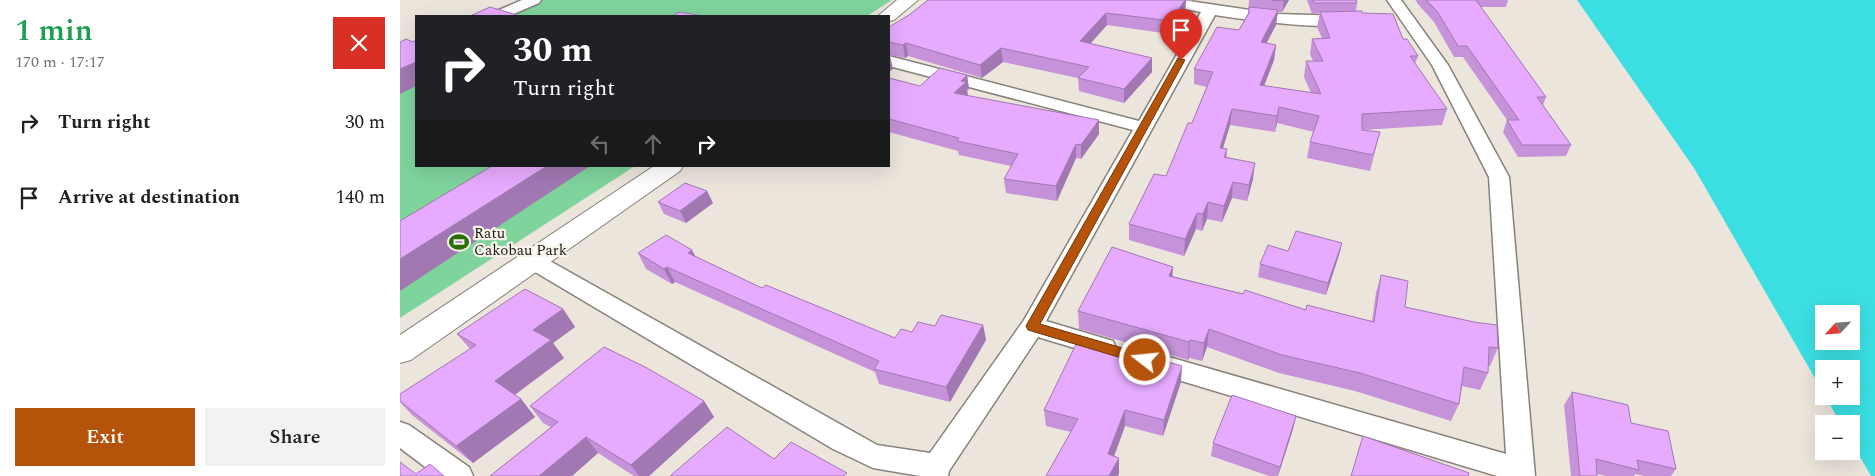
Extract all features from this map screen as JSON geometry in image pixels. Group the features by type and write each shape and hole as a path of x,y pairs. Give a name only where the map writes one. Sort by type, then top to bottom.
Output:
{"main road":[{"path":"887,15 909,0"},
{"path":"400,351 669,167"}],"street":[{"path":"499,15 534,0"},
{"path":"1160,0 1210,10 1296,21 1361,20"},
{"path":"533,261 873,456 935,471 1032,326 1142,127 1210,10"},
{"path":"1032,326 1521,473 1499,177 1440,65 1394,11"},
{"path":"890,60 1142,127"},
{"path":"400,433 460,476"}],"green space":[{"path":"538,0 892,0 869,15 503,15"},
{"name":"Ratu Cakobau Park","path":"415,54 415,167 633,167 400,318 400,61"}],"water":[{"path":"1577,0 1875,0 1875,476 1871,476 1860,457 1860,415 1836,415 1830,405 1860,405 1860,360 1815,360 1815,378 1694,168"}],"building":[{"path":"928,0 1185,0 1171,21 1106,13 1080,41 1152,58 1124,89 1078,78 1089,67 1001,48 980,65 906,43 903,45 890,42 890,26"},
{"path":"1313,0 1356,0 1357,3 1314,3"},
{"path":"1426,0 1476,0 1546,97 1537,97 1571,145 1522,145 1507,120 1519,120 1467,46 1458,46 1437,11"},
{"path":"490,7 517,15 472,15"},
{"path":"1249,7 1278,10 1261,42 1276,45 1260,85 1321,94 1306,61 1323,61 1312,39 1330,38 1320,12 1362,11 1362,13 1393,14 1403,39 1407,39 1418,56 1410,56 1447,109 1362,114 1362,130 1380,132 1373,155 1310,142 1319,116 1279,107 1277,116 1232,109 1220,148 1227,149 1224,157 1255,163 1249,185 1233,182 1224,206 1208,202 1203,214 1197,213 1185,239 1129,224 1154,174 1166,176 1188,123 1192,123 1213,72 1194,69 1217,27 1239,30 1249,13"},
{"path":"679,12 697,15 674,15"},
{"path":"406,39 413,42 415,41 415,62 400,69 400,42"},
{"path":"940,68 967,75 961,81 966,82 954,93 1099,120 1081,145 1076,144 1056,186 1004,179 1018,154 957,141 959,138 890,119 890,78 920,86"},
{"path":"490,167 545,167 400,259 400,221"},
{"path":"685,183 707,191 680,211 658,202"},
{"path":"1296,231 1342,243 1328,283 1260,264 1268,245 1288,251"},
{"path":"666,235 692,250 688,253 762,288 766,285 895,338 901,329 912,332 918,322 935,326 941,315 983,325 946,387 874,369 879,361 667,267 664,269 638,253"},
{"path":"1112,247 1173,267 1169,276 1243,294 1245,290 1306,310 1307,305 1374,322 1381,275 1408,281 1405,307 1497,325 1498,348 1489,347 1488,373 1464,367 1459,404 1360,373 1282,355 1209,329 1204,343 1190,340 1189,342 1078,311"},
{"path":"525,289 563,309 533,330 551,340 495,381 521,399 456,446 400,401 400,394 476,345 457,334"},
{"path":"1080,336 1182,366 1164,420 1125,410 1108,454 1119,458 1109,476 1046,476 1078,419 1044,410"},
{"path":"604,347 647,368 704,401 631,465 586,437 539,476 490,476 558,422 530,406"},
{"path":"1572,392 1628,405 1631,423 1668,431 1676,469 1637,460 1639,470 1596,459 1597,476 1580,476"},
{"path":"1232,395 1296,416 1280,467 1213,443"},
{"path":"727,427 774,459 791,442 847,473 844,476 670,476"},
{"path":"1363,436 1469,473 1468,476 1351,476"},
{"path":"400,462 416,474 430,464 444,476 400,476"}],"place":[{"name":"Ratu Cakobau Park","path":"459,242"}],"route":[{"path":"1145,360 1032,326 1181,60"}]}
